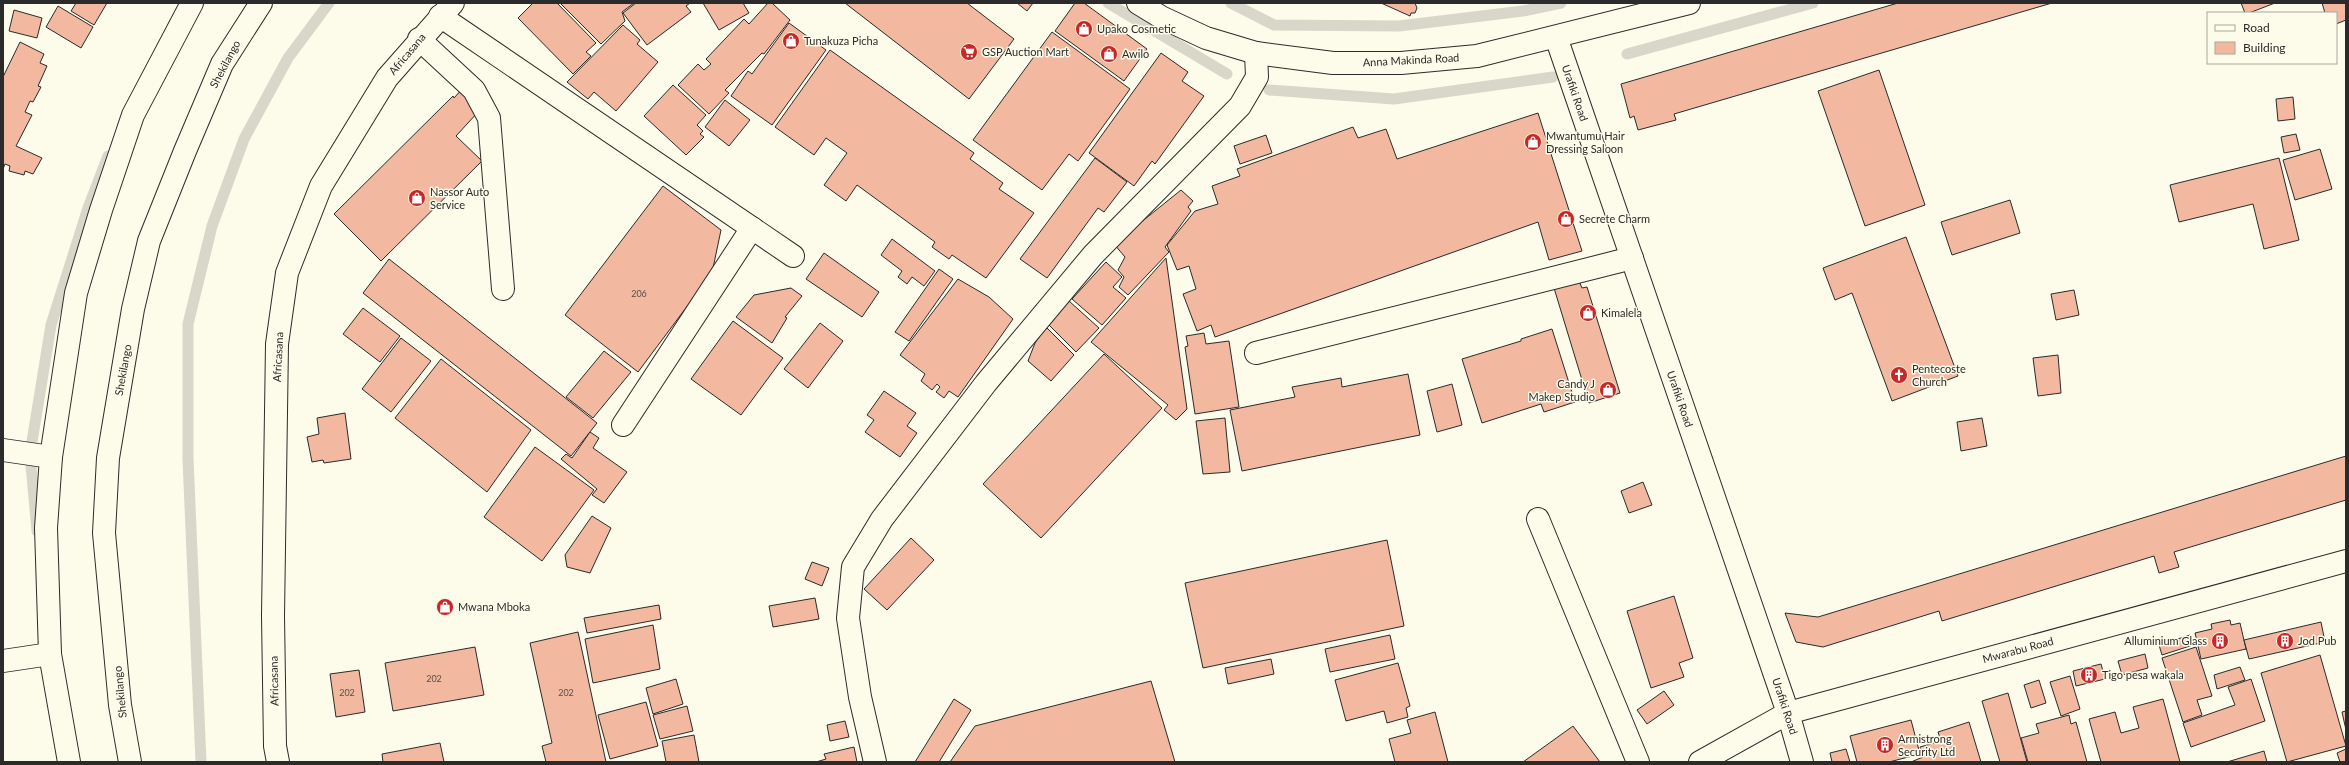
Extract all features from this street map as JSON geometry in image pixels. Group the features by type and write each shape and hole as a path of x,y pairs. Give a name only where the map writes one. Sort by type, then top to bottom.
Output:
{"street":[{"path":"69,762 50,654 46,528 51,457 76,293 101,210 133,115 192,3"},
{"name":"Shekilango","path":"130,762 120,705 104,533 108,458 133,309 149,241 176,172 222,64 261,3"},
{"name":"Anna Makinda Road","path":"1138,3 1161,17 1206,38 1256,53 1333,63 1401,63 1477,56 1689,3"},
{"path":"446,10 793,256"},
{"name":"Africasana","path":"278,762 275,746 273,616 277,344 287,272 321,186 387,78 419,39 446,10"},
{"name":"Urafiki Road","path":"1556,37 1788,713 1802,762"},
{"path":"419,39 474,90 489,118 503,289"},
{"path":"874,762 860,696 848,618 853,567 882,519 986,383 1093,255 1240,106 1257,78 1256,53"},
{"path":"623,425 752,228"},
{"path":"1256,353 1632,258"},
{"path":"3,450 51,457"},
{"path":"1538,520 1638,762"},
{"name":"Mwarabu Road","path":"1700,762 1788,713 2346,561"},
{"path":"3,661 50,654"}],"building":[{"path":"76,3 107,3 94,25 71,11"},
{"path":"533,3 557,3 596,43 586,52 591,56 573,74 518,18"},
{"path":"560,3 634,3 622,12 625,21 601,44"},
{"path":"636,3 690,3 686,6 691,12 647,45 623,13"},
{"path":"703,3 743,3 749,13 719,30"},
{"path":"768,3 772,3 790,20 764,54 762,53 725,90 729,93 709,114 678,85 698,64 704,70 711,64 706,59 744,19 749,24"},
{"path":"845,3 967,3 1014,39 969,99"},
{"path":"1017,3 1033,3 1027,11"},
{"path":"1075,3 1084,3 1147,49 1124,81 1055,31"},
{"path":"1381,3 1415,3 1417,8 1415,13 1411,13 1410,16"},
{"path":"1898,3 2052,3 1674,114 1676,120 1638,130 1634,116 1630,118 1621,84"},
{"path":"2241,3 2275,3 2252,12 2245,12"},
{"path":"2322,3 2346,3 2346,20 2337,24 2337,12 2325,12"},
{"path":"58,6 93,27 81,48 46,27"},
{"path":"14,10 42,18 37,38 9,31"},
{"path":"789,23 826,50 772,125 731,96 748,71 752,74"},
{"path":"623,25 640,40 637,44 658,62 616,111 594,92 588,99 567,82"},
{"path":"1052,32 1130,89 1078,161 1069,154 1042,190 973,140"},
{"path":"20,42 44,54 40,63 47,66 38,86 41,87 33,102 30,101 25,112 32,115 16,146 42,158 33,174 25,171 24,175 9,171 10,166 5,164 3,169 3,77"},
{"path":"830,50 974,153 970,159 1003,183 999,189 1034,213 986,278 952,255 949,259 932,247 935,242 857,185 846,201 824,185 847,153 826,138 814,155 775,127"},
{"path":"1161,53 1188,72 1182,81 1204,96 1155,164 1152,161 1134,186 1089,153"},
{"path":"1879,70 1925,205 1865,226 1818,91"},
{"path":"673,85 706,115 697,125 703,131 700,134 704,137 686,155 644,116"},
{"path":"463,88 479,111 456,136 482,161 381,261 334,214 453,96 454,98"},
{"path":"2293,97 2295,119 2278,121 2276,99"},
{"path":"725,100 750,120 729,146 705,127"},
{"path":"1538,113 1582,251 1549,260 1538,222 1215,337 1211,325 1197,331 1183,294 1196,289 1189,266 1177,270 1167,245 1195,211 1218,204 1212,186 1240,176 1237,169 1353,127 1358,138 1386,129 1397,159"},
{"path":"2296,134 2300,150 2284,153 2281,137"},
{"path":"1266,135 1272,153 1240,164 1234,146"},
{"path":"2320,149 2332,189 2295,200 2283,160"},
{"path":"1095,158 1127,182 1104,212 1098,208 1047,278 1020,259"},
{"path":"2279,158 2299,240 2264,249 2253,204 2179,222 2170,185"},
{"path":"663,186 721,230 712,273 638,372 565,315"},
{"path":"1181,190 1193,201 1188,207 1191,211 1165,247 1169,252 1128,295 1119,287 1124,277 1118,270 1125,257 1114,244"},
{"path":"2010,200 2020,233 1952,255 1941,222"},
{"path":"1906,237 1958,376 1892,401 1852,293 1835,300 1823,268"},
{"path":"892,239 935,271 924,286 912,277 907,284 898,277 902,271 881,255"},
{"path":"824,253 879,292 862,317 806,279"},
{"path":"1166,258 1187,409 1176,420 1164,410 1168,405 1091,342"},
{"path":"389,259 597,423 571,456 363,293"},
{"path":"1106,262 1122,277 1113,287 1126,298 1102,325 1072,299"},
{"path":"939,269 953,279 909,341 895,332"},
{"path":"958,279 989,297 1013,319 958,397 949,391 944,398 936,392 940,387 937,384 932,390 921,381 925,374 900,355"},
{"path":"1579,281 1582,288 1587,287 1620,393 1589,403 1554,288"},
{"path":"791,288 802,296 785,317 787,318 772,343 736,317 754,295"},
{"path":"2074,290 2079,315 2056,320 2051,294"},
{"path":"1069,301 1099,328 1076,352 1049,325"},
{"path":"363,308 400,336 380,362 343,334"},
{"path":"733,321 783,358 741,415 691,379"},
{"path":"820,323 843,341 808,388 784,369"},
{"path":"1046,327 1074,355 1051,381 1028,361 1035,343"},
{"path":"1552,329 1575,402 1544,412 1541,404 1482,423 1462,359 1521,341 1521,339"},
{"path":"1204,333 1206,344 1229,341 1239,407 1195,414 1185,347 1188,346 1186,336"},
{"path":"401,338 431,361 391,412 362,389"},
{"path":"604,351 631,372 593,418 566,397"},
{"path":"1104,354 1162,408 1041,538 983,484"},
{"path":"2058,355 2061,393 2038,396 2033,358"},
{"path":"441,359 531,430 487,492 395,418"},
{"path":"1408,374 1420,435 1242,471 1230,410 1295,397 1292,387 1341,378 1342,387"},
{"path":"1452,384 1462,425 1437,432 1427,391"},
{"path":"884,391 916,413 907,426 917,433 900,457 865,432 874,420 867,415"},
{"path":"345,413 351,459 324,463 323,460 312,462 307,437 319,434 317,418"},
{"path":"1225,418 1230,472 1203,474 1196,421"},
{"path":"1982,418 1987,446 1961,451 1957,422"},
{"path":"590,432 599,438 593,448 627,472 604,503 592,495 597,489 561,459 566,454 572,458"},
{"path":"535,447 594,490 542,561 484,517"},
{"path":"2346,456 2346,500 2174,552 2179,567 2159,573 2154,556 1942,621 1939,611 1823,647 1796,642 1785,613 1818,617"},
{"path":"1643,482 1652,505 1629,513 1621,491"},
{"path":"592,516 611,528 590,573 567,567 565,555"},
{"path":"911,538 934,560 887,610 864,589"},
{"path":"1387,540 1404,626 1203,668 1185,583"},
{"path":"812,562 829,568 822,586 805,579"},
{"path":"1674,596 1693,658 1679,663 1684,677 1651,688 1627,611"},
{"path":"815,598 819,619 773,627 769,606"},
{"path":"659,605 661,619 587,633 584,618"},
{"name":"Alluminium Glass","path":"2230,620 2231,625 2240,623 2246,649 2201,659 2195,633 2212,629 2211,624"},
{"name":"Jod Pub","path":"2321,622 2325,642 2249,659 2244,640"},
{"path":"653,625 660,669 593,683 585,639"},
{"path":"578,632 606,762 546,762 542,746 552,743 530,643"},
{"path":"1390,635 1395,659 1330,672 1325,649"},
{"path":"2190,635 2193,645 2162,655 2159,645"},
{"path":"475,647 484,695 393,711 385,663"},
{"path":"2196,647 2212,696 2197,700 2202,715 2183,722 2162,658"},
{"path":"2145,654 2148,668 2122,675 2118,661"},
{"path":"2320,655 2346,746 2287,762 2261,673"},
{"path":"1271,659 1274,674 1228,684 1225,668"},
{"path":"1398,663 1410,706 1406,708 1408,717 1387,723 1384,711 1346,721 1335,680"},
{"name":"Tigo pesa wakala","path":"2101,664 2105,679 2076,686 2073,671"},
{"path":"2240,667 2245,680 2217,689 2214,675"},
{"path":"359,670 365,712 336,717 330,674"},
{"path":"2070,676 2080,709 2061,716 2050,682"},
{"path":"676,679 683,704 653,714 646,688"},
{"path":"2251,679 2265,721 2191,747 2183,723 2235,705 2228,687"},
{"path":"2039,680 2046,703 2031,708 2024,685"},
{"path":"1151,681 1175,762 950,762 975,726"},
{"path":"1664,691 1674,705 1647,724 1637,710"},
{"path":"2008,693 2027,762 2000,762 1982,701"},
{"path":"954,699 971,710 939,762 915,762"},
{"path":"2163,699 2180,762 2101,762 2089,719 2115,712 2121,733 2139,728 2133,707"},
{"path":"646,702 658,746 610,759 598,715"},
{"path":"687,706 693,731 660,739 653,715"},
{"path":"2346,711 2346,730 2342,712"},
{"path":"1435,712 1448,762 1395,762 1389,739 1411,733 1407,720"},
{"path":"2069,715 2071,724 2076,722 2087,762 2028,762 2021,738 2039,733 2036,724"},
{"name":"Armistrong Security Ltd","path":"1911,720 1920,754 1889,762 1857,762 1850,736"},
{"path":"845,721 849,737 830,741 827,725"},
{"path":"1969,722 1981,762 1911,762 1923,757 1920,747 1941,741 1938,732"},
{"path":"1573,726 1600,762 1523,762"},
{"path":"694,735 699,762 666,762 662,741"},
{"path":"440,743 444,762 383,762 382,754"},
{"path":"854,747 857,762 816,762 826,759 824,754"},
{"path":"1846,749 1850,762 1832,762 1830,753"},
{"path":"2346,749 2346,762 2340,762 2337,753"},
{"path":"2264,751 2267,762 2227,762"}],"waterway":[{"path":"201,762 188,459 188,324 212,226 244,139 288,58 329,3"},
{"path":"1108,3 1227,74"},
{"path":"1231,3 1274,25 1399,26 1523,11 1561,3"},
{"path":"1627,54 1813,3"},
{"path":"1269,90 1394,99 1553,77"},
{"path":"37,531 30,454 51,325 88,208 108,156"}],"place":[{"name":"Upako Cosmetic","path":"1084,29"},
{"name":"Tunakuza Picha","path":"791,41"},
{"name":"GSP Auction Mart","path":"969,52"},
{"name":"Awilo","path":"1109,54"},
{"name":"Mwantumu Hair Dressing Saloon","path":"1533,142"},
{"name":"Nassor Auto Service","path":"417,198"},
{"name":"Secrete Charm","path":"1566,219"},
{"name":"Kimalela","path":"1588,313"},
{"name":"Pentecoste Church","path":"1899,375"},
{"name":"Candy J Makep Studio","path":"1608,390"},
{"name":"Mwana Mboka","path":"445,607"},
{"name":"Alluminium Glass","path":"2220,641"},
{"name":"Jod Pub","path":"2285,641"},
{"name":"Tigo pesa wakala","path":"2089,675"},
{"name":"Armistrong Security Ltd","path":"1885,745"}]}
